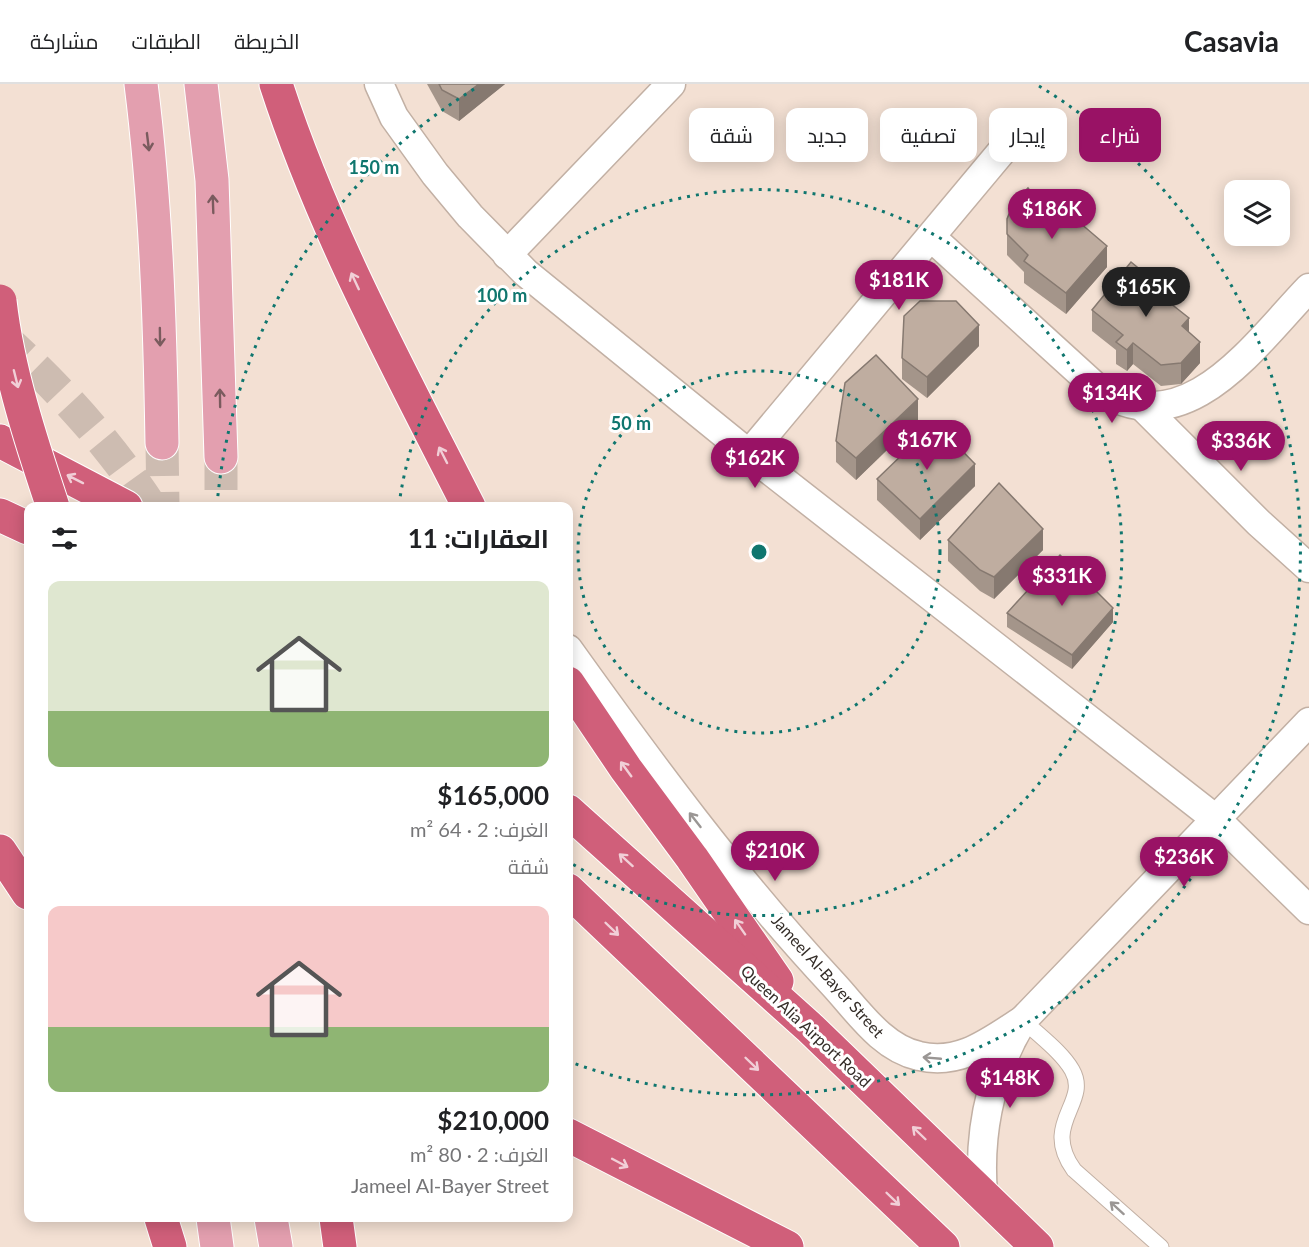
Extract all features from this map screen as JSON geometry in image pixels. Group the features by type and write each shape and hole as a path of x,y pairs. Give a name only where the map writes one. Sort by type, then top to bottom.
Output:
{"highway":[{"path":"276,84 324,212 354,280 466,502"},
{"path":"0,301 3,326 33,445 51,502"},
{"path":"0,441 116,502"},
{"path":"0,515 24,526"},
{"path":"573,690 809,1027"},
{"name":"Queen Alia Airport Road","path":"573,815 809,1027 1037,1247"},
{"path":"0,851 24,887"},
{"path":"573,895 943,1247"},
{"path":"573,1138 778,1243"},
{"path":"162,1222 170,1247"},
{"path":"337,1222 340,1247"}],"main road":[{"path":"141,84 151,164 158,276 162,443"},
{"path":"201,84 213,180 221,457"},
{"path":"214,1222 218,1247"},
{"path":"272,1222 276,1247"}],"street":[{"path":"379,84 405,135 450,193 507,255 558,300 749,454 1217,820 1309,910"},
{"path":"507,255 670,84"},
{"path":"749,454 993,162"},
{"path":"931,237 1097,388 1123,403 1143,407 1186,400 1213,385 1309,288"},
{"path":"1143,407 1243,508 1309,568"},
{"name":"Jameel Al-Bayer Street","path":"573,656 646,758 747,886 811,961 886,1040 917,1056 948,1058 977,1049 1023,1020"},
{"name":"Jameel Al-Bayer Street","path":"982,1194 982,1143 990,1093 1007,1047 1023,1020 1309,722"}],"lane":[{"path":"1023,1020 1066,1062 1075,1079 1074,1099 1061,1129 1063,1150 1067,1160 1074,1170 1161,1247"}],"building":[{"path":"439,84 479,84 459,99 442,90"},
{"path":"1028,188 1038,201 1045,193 1107,246 1066,293 1024,261 1028,255 1007,234 1007,219 1013,204"},
{"path":"1131,262 1154,281 1155,291 1189,318 1182,326 1200,342 1181,363 1161,365 1133,343 1127,350 1116,342 1123,335 1092,310"},
{"path":"920,301 956,301 979,325 927,377 902,358 904,316"},
{"path":"876,355 918,399 856,458 836,441 845,383"},
{"path":"935,423 975,464 920,519 877,479"},
{"path":"999,483 1043,529 994,577 980,570 948,540"},
{"path":"1060,555 1113,608 1072,655 1007,613"}],"tunnel":[{"path":"0,335 82,416 118,460 148,502"},
{"path":"162,443 163,502"},
{"path":"221,457 221,502"}]}
